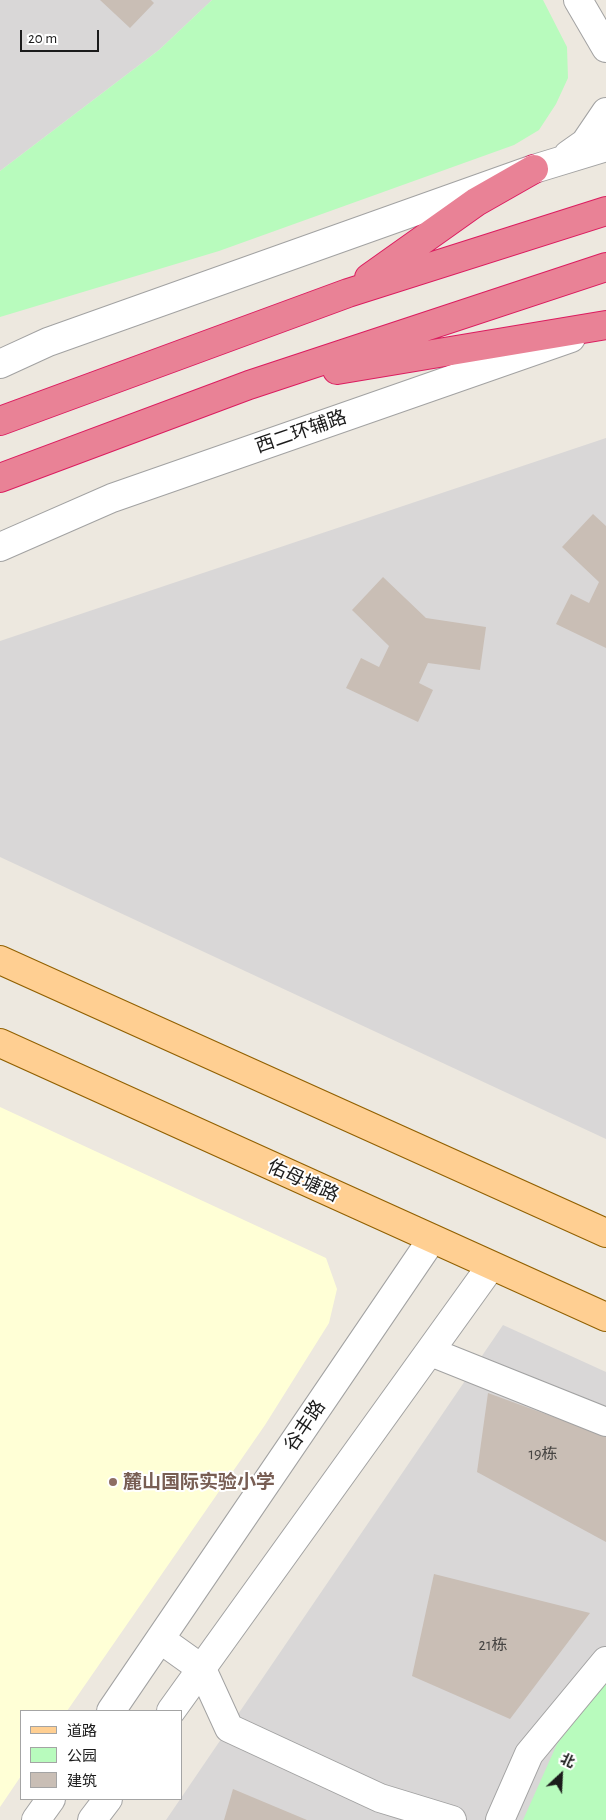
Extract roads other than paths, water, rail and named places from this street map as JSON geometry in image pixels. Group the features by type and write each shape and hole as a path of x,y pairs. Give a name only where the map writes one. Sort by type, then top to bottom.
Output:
{"highway":[{"path":"348,293 476,202 546,165"},
{"path":"0,421 348,293 606,211"},
{"path":"0,478 249,385 606,267"},
{"path":"249,385 606,326"}],"main road":[{"path":"0,960 606,1233"},
{"name":"佑母塘路","path":"0,1043 606,1317"}],"street":[{"path":"578,0 606,48"},
{"path":"594,0 606,20"},
{"path":"546,165 585,143 606,112"},
{"path":"0,364 48,342 546,165 606,147"},
{"name":"西二环辅路","path":"0,547 112,498 606,326"},
{"name":"谷丰路","path":"111,1710 432,1239"},
{"path":"172,1710 491,1266"},
{"path":"431,1352 606,1422"},
{"path":"160,1639 202,1669 228,1728 380,1798 452,1820"},
{"path":"500,1820 529,1754 606,1660"},
{"path":"36,1820 50,1800"},
{"path":"92,1820 107,1800"}],"place":[{"name":"麓山国际实验小学","path":"113,1482"}]}
